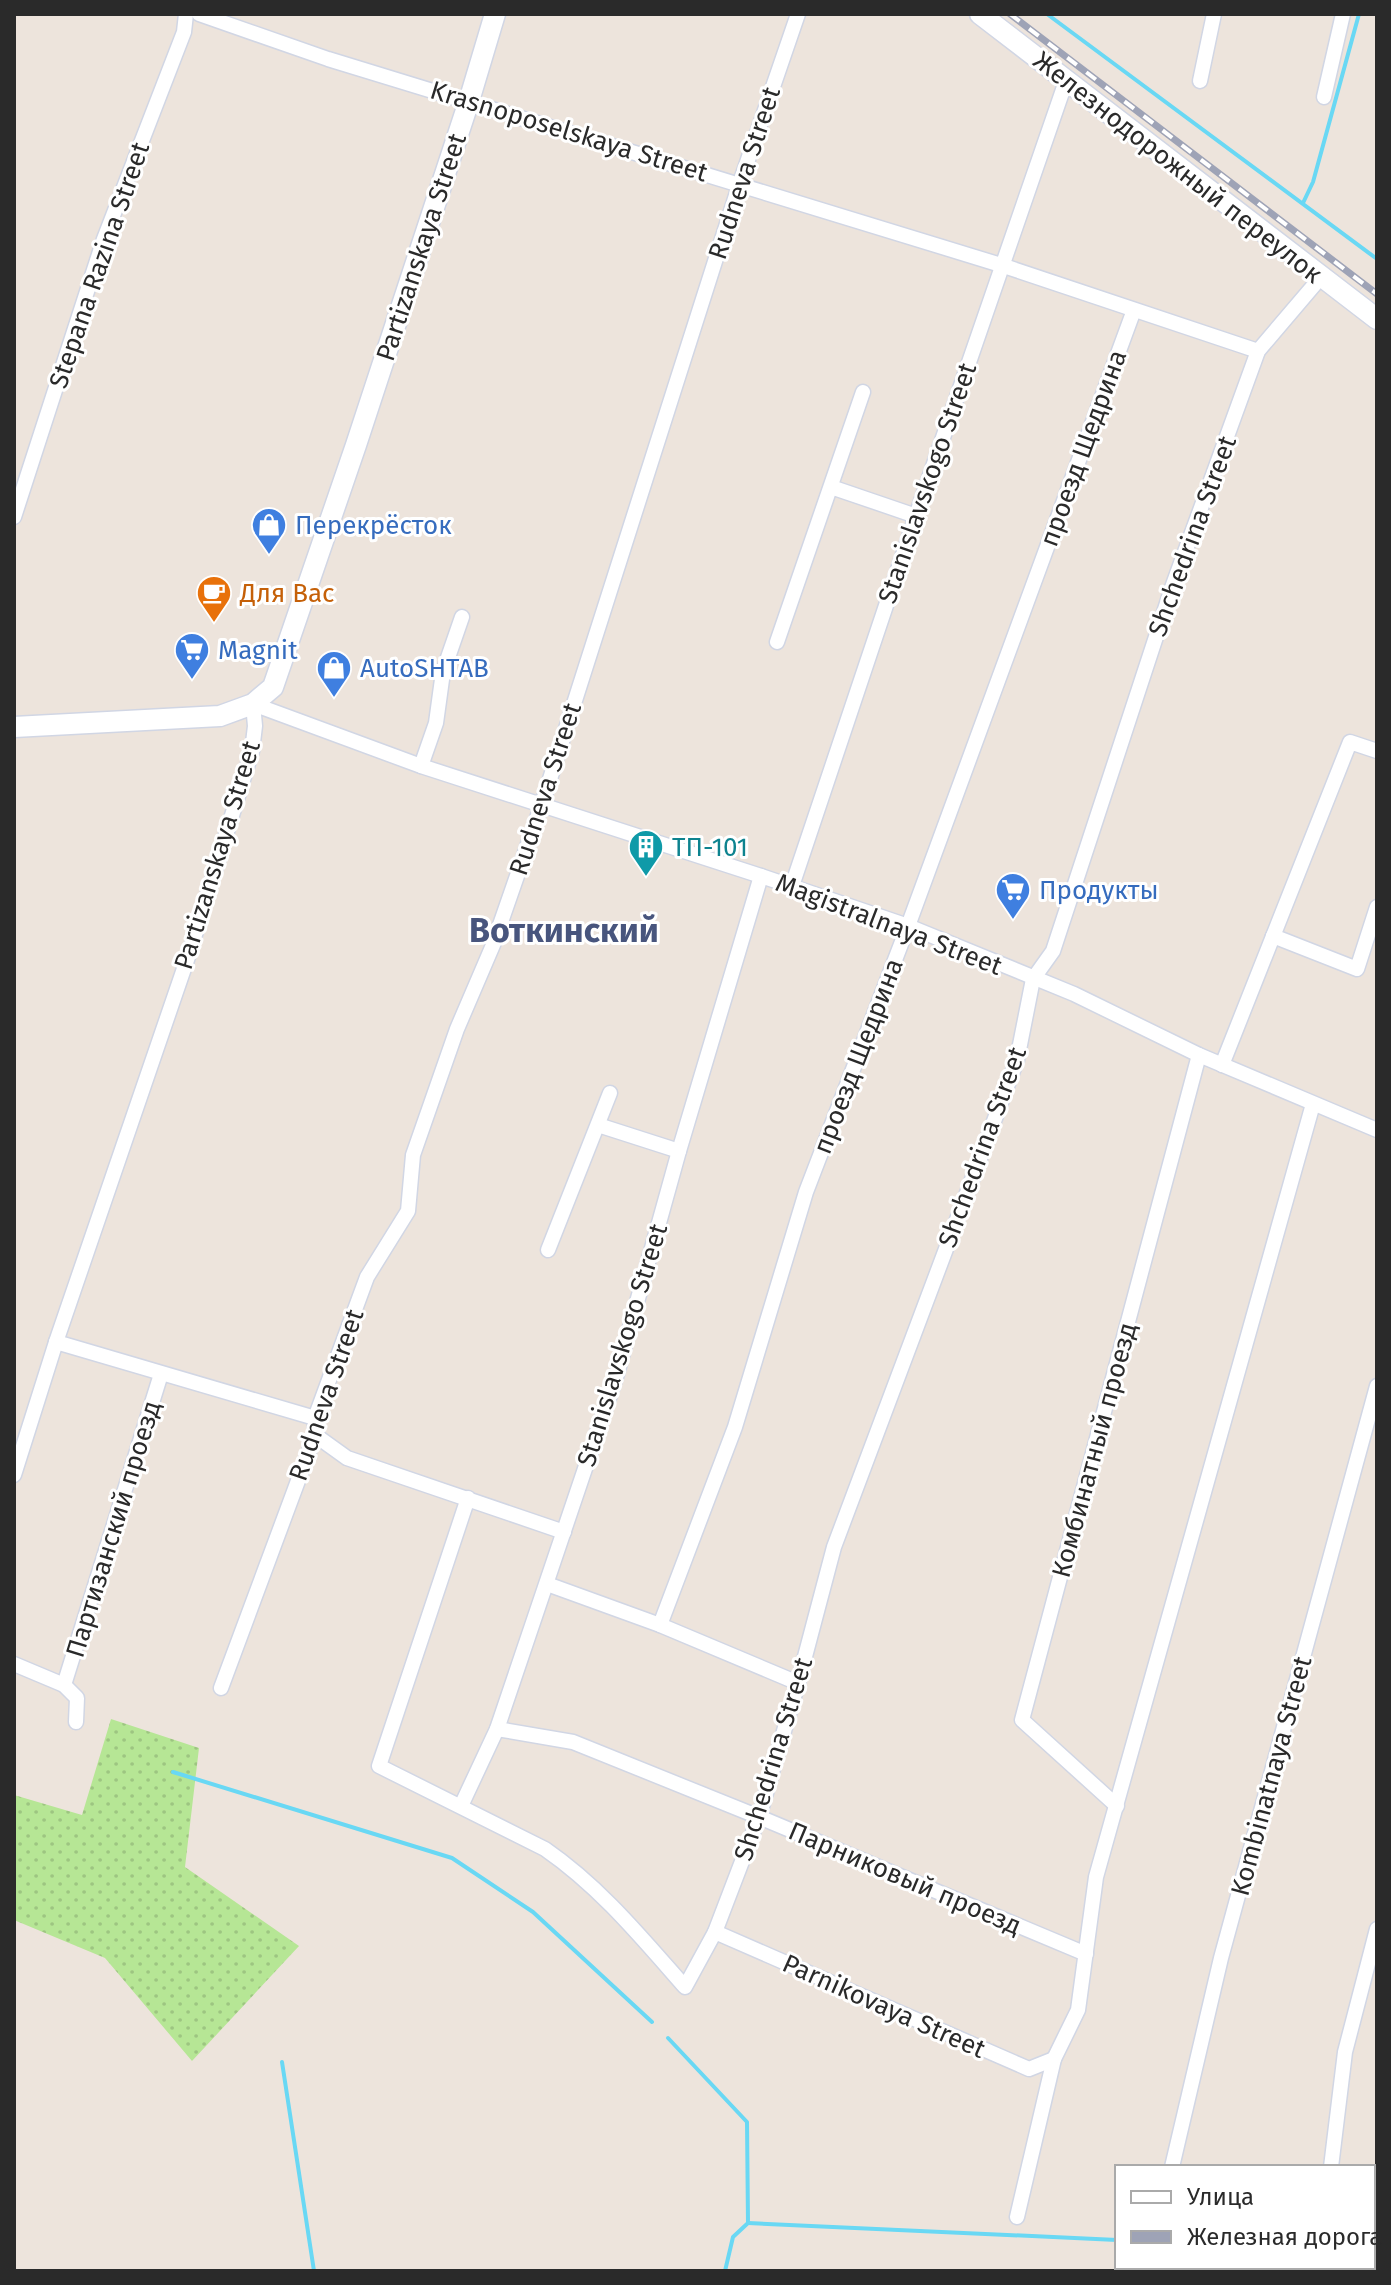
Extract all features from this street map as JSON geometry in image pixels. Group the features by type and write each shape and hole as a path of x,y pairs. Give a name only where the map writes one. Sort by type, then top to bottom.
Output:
{"street":[{"name":"Stepana Razina Street","path":"14,517 104,239 184,32 186,14"},
{"name":"Krasnoposelskaya Street","path":"199,14 328,59 1001,265 1258,351"},
{"name":"Partizanskaya Street","path":"14,1475 56,1342 189,954 252,751 255,726 253,704 273,687 356,445 495,14"},
{"name":"Rudneva Street","path":"221,1688 315,1435 315,1418 367,1277 408,1211 413,1155 457,1029 493,945 542,804 740,183 798,14"},
{"name":"Железнодорожный переулок","path":"980,14 1377,319"},
{"path":"1200,81 1214,14"},
{"path":"1324,97 1343,14"},
{"name":"Stanislavskogo Street","path":"792,886 1066,81"},
{"name":"Shchedrina Street","path":"461,1806 545,1849 603,1895 685,1987 715,1932 759,1817 834,1547 1017,1060 1033,979 1053,951 1173,585 1258,351 1321,277"},
{"name":"проезд Щедрина","path":"660,1625 735,1427 806,1192 908,926 1134,310"},
{"path":"777,642 863,392"},
{"path":"831,487 916,516"},
{"path":"421,766 436,723 443,672 462,617"},
{"path":"14,727 220,716 253,704"},
{"name":"Magistralnaya Street","path":"253,704 421,766 908,926 1074,994 1199,1055 1377,1130"},
{"path":"1222,1065 1350,742 1377,751"},
{"name":"Stanislavskogo Street","path":"461,1806 497,1729 617,1374 761,876"},
{"path":"1273,936 1357,969 1377,907"},
{"name":"Комбинатный проезд","path":"1117,1806 1022,1720 1199,1055"},
{"path":"548,1250 610,1093"},
{"path":"1017,2217 1054,2059 1078,2010 1096,1877 1313,1104"},
{"path":"598,1125 679,1151"},
{"name":"Партизанский проезд","path":"56,1342 315,1418"},
{"name":"Партизанский проезд","path":"64,1685 161,1374"},
{"name":"Kombinatnaya Street","path":"1172,2165 1221,1958 1377,1386"},
{"path":"315,1435 347,1458 564,1532"},
{"path":"461,1806 379,1766 468,1498"},
{"path":"547,1584 660,1625 798,1683"},
{"path":"14,1664 64,1685 77,1698 76,1722"},
{"name":"Парниковый проезд","path":"497,1729 573,1742 1086,1954"},
{"path":"1331,2165 1345,2052 1377,1929"},
{"name":"Parnikovaya Street","path":"715,1932 1029,2069 1054,2059"}],"green space":[{"path":"111,1719 199,1748 185,1867 299,1946 192,2061 105,1958 14,1920 14,1795 82,1815"}],"waterway":[{"path":"1047,14 1377,259"},
{"path":"1303,203 1313,182 1359,14"},
{"path":"173,1772 452,1858 533,1912 652,2022"},
{"path":"668,2038 747,2122 748,2223 733,2237 725,2271"},
{"path":"282,2062 314,2271"},
{"path":"748,2223 1115,2240"}],"railway":[{"path":"1010,14 1377,294"}],"place":[{"name":"Перекрёсток","path":"269,556"},
{"name":"Для Вас","path":"214,624"},
{"name":"Magnit","path":"192,681"},
{"name":"AutoSHTAB","path":"334,699"},
{"name":"ТП-101","path":"646,878"},
{"name":"Продукты","path":"1013,921"}],"district":[{"name":"Воткинский","path":"564,930"}]}
